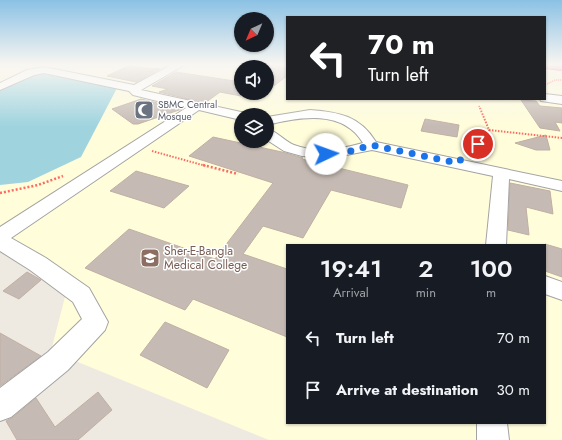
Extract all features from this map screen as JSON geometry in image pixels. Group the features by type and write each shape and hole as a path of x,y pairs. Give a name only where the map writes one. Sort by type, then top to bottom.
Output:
{"street":[{"path":"114,85 136,89 144,85"},
{"path":"136,89 134,90 137,93 234,114"},
{"path":"546,98 562,100"},
{"path":"0,236 197,106"},
{"path":"274,119 296,113 316,113 331,116 359,128 367,136 371,145"},
{"path":"274,140 288,147 306,151 344,153 371,145 562,186"},
{"path":"496,244 501,173"},
{"path":"0,241 38,264 81,295 96,322 58,361 0,406"},
{"path":"546,285 562,291"},
{"path":"492,424 493,440"}],"path":[{"path":"479,106 489,130"},
{"path":"489,130 562,138"},
{"path":"457,163 484,138 489,130"},
{"path":"136,146 238,174"},
{"path":"0,193 38,185 67,175"}],"shaded area":[{"name":"Sher-E-Bangla Medical College","path":"0,85 234,85 234,100 274,100 274,85 286,85 286,100 546,100 546,85 562,85 562,440 269,440 51,351 65,297 25,264 0,252"}],"water":[{"path":"14,85 100,85 117,88 81,157 28,182 0,185 0,91"}],"building":[{"path":"155,85 234,85 234,95 220,92 205,103 159,92 168,89 152,86"},
{"name":"SBMC Central Mosque","path":"141,99 182,109 138,124 133,124 112,109"},
{"path":"521,100 536,101 540,106 562,108 562,123 555,122 560,131 540,128"},
{"path":"425,119 459,125 457,137 421,131"},
{"path":"546,135 550,150 536,150 515,143"},
{"path":"213,137 234,142 234,148 264,148 408,185 401,208 331,190 303,238 263,226 243,254 286,269 286,337 193,299 185,310 85,268 129,229 215,259 273,183 189,156"},
{"path":"136,171 189,186 164,208 110,191"},
{"path":"510,183 550,191 553,214 526,207 529,235 508,230"},
{"path":"546,244 562,249 562,277 546,271"},
{"path":"27,272 41,280 19,299 3,291"},
{"path":"165,322 229,350 207,388 140,355"},
{"path":"0,333 41,356 0,386"},
{"path":"98,392 112,410 78,440 17,440 6,421 12,418 36,398 55,427"}],"place":[{"name":"SBMC Central Mosque","path":"144,110"},
{"name":"Sher-E-Bangla Medical College","path":"150,258"}],"route":[{"path":"326,154 344,153 359,150 371,145 457,163 478,144"}]}
